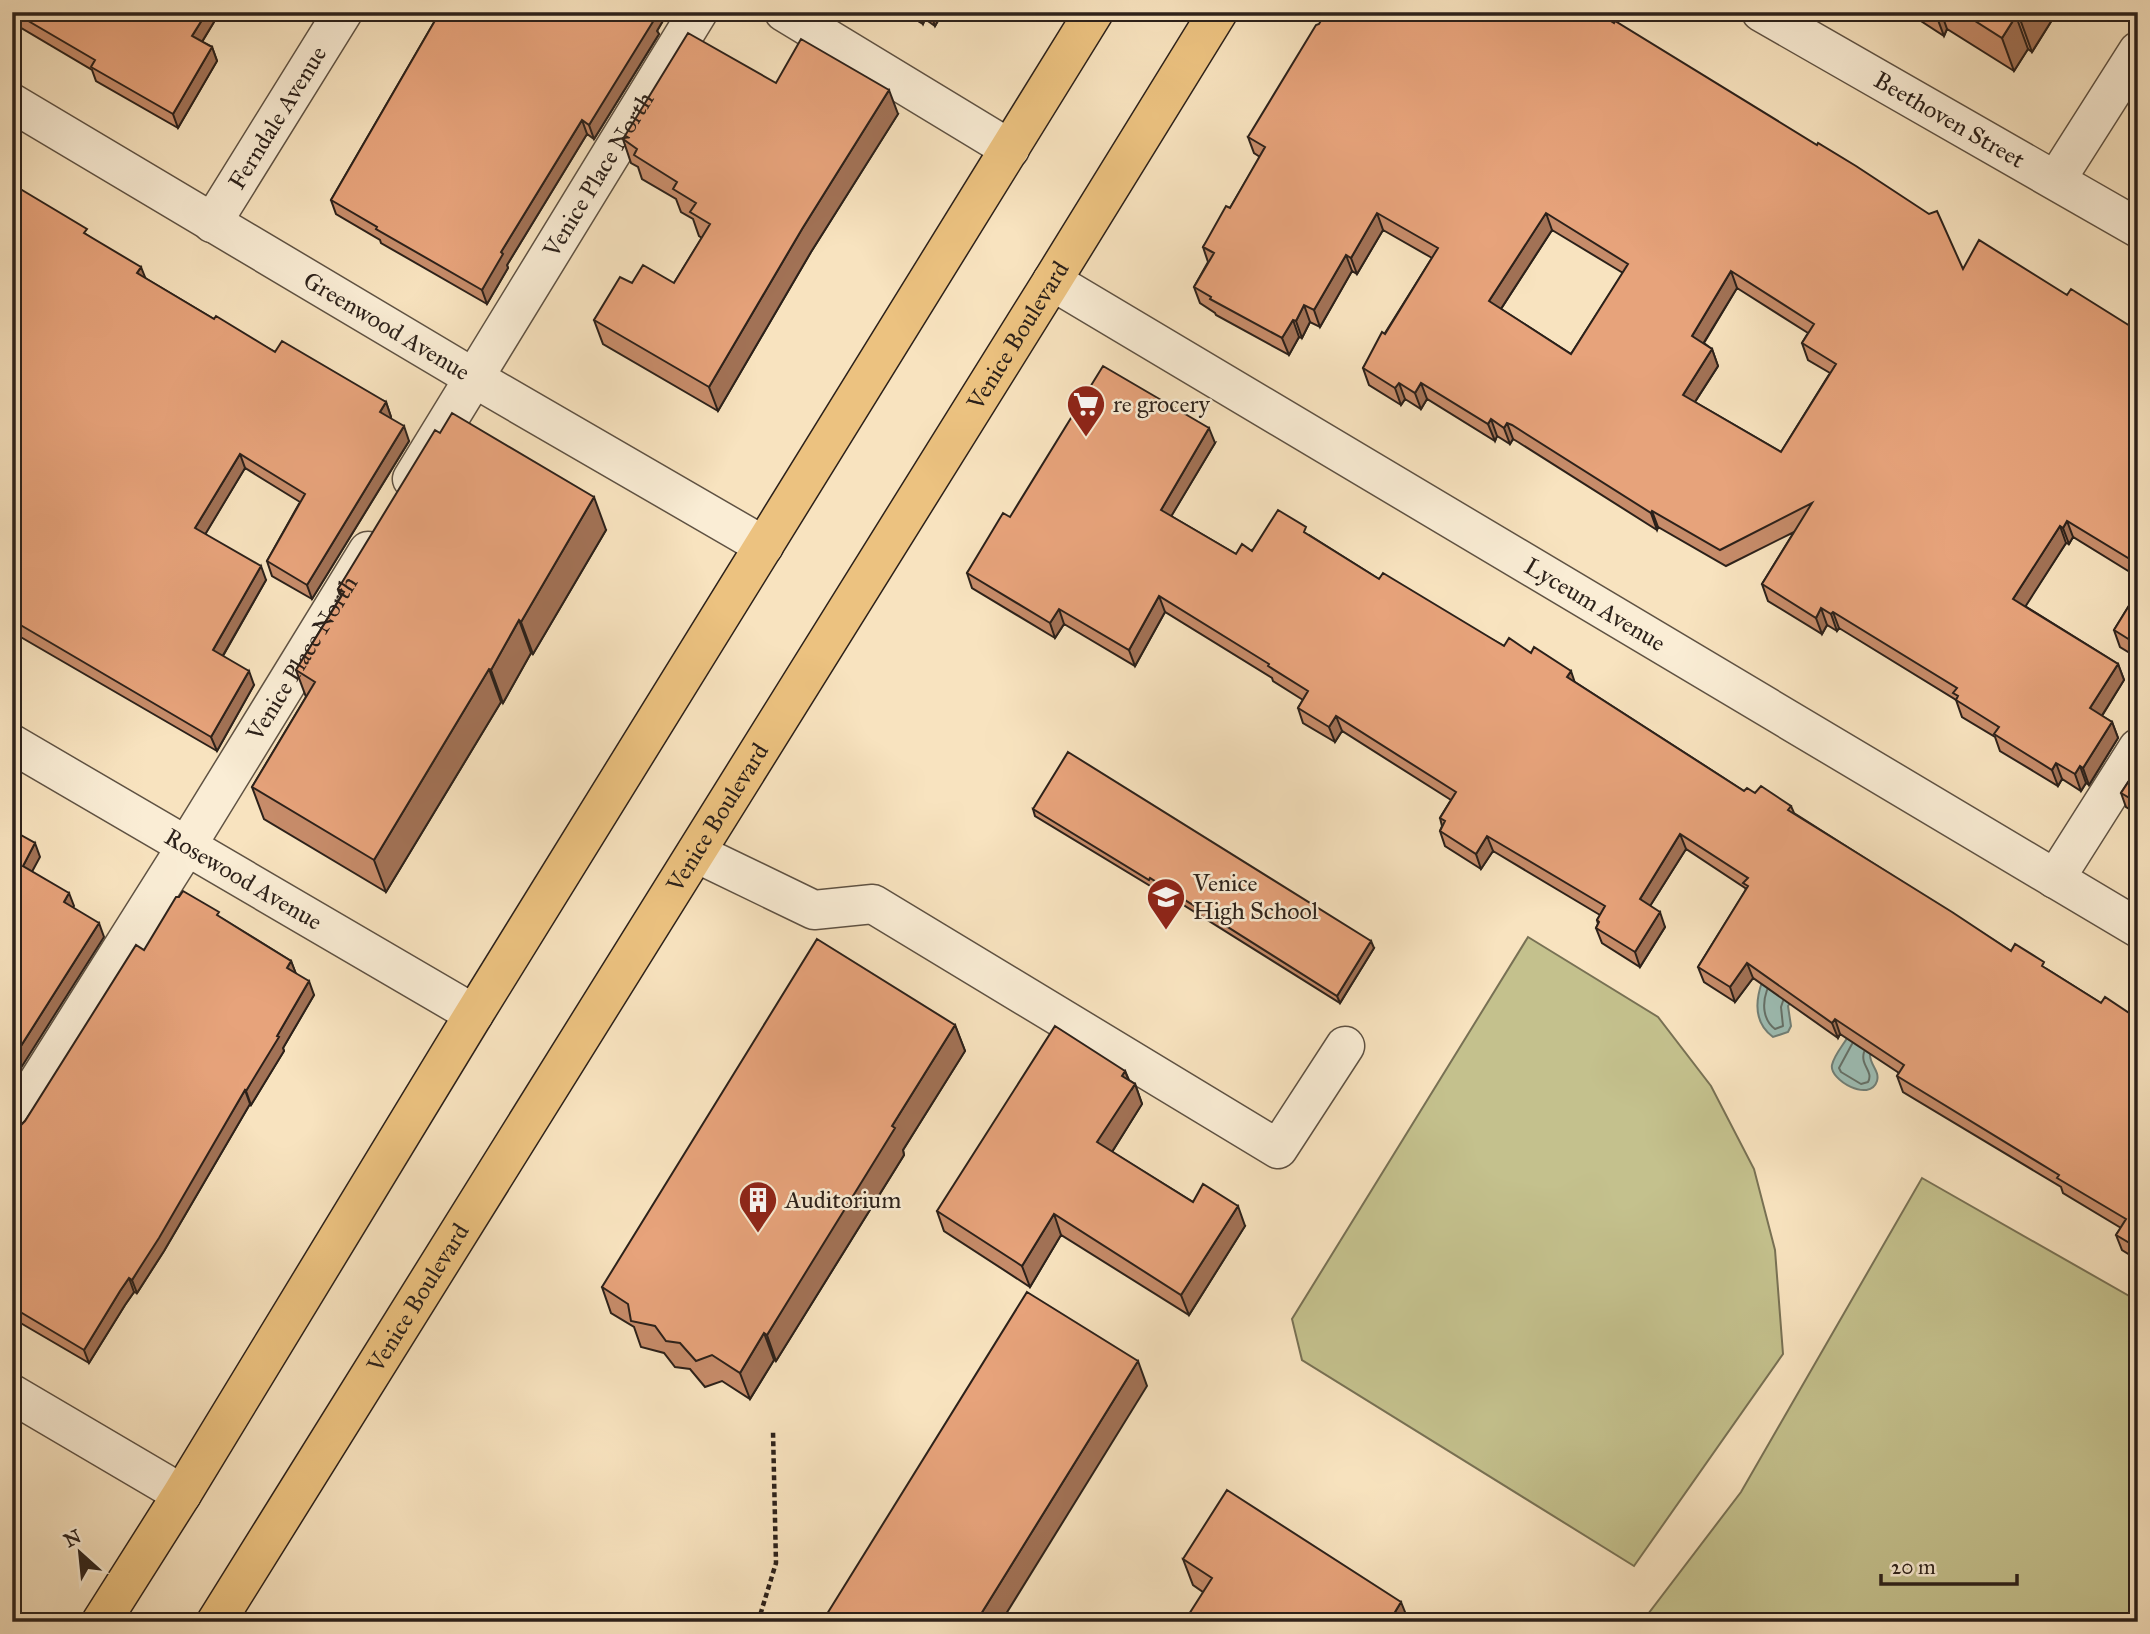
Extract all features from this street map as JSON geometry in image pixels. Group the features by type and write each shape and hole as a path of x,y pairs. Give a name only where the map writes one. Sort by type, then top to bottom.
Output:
{"main road":[{"path":"101,1622 1094,12"},
{"name":"Venice Boulevard","path":"216,1622 1217,12"}],"street":[{"name":"Ferndale Avenue","path":"212,223 342,12"},
{"name":"Venice Place North","path":"12,1123 186,847 698,12"},
{"path":"784,12 1010,149"},
{"name":"Beethoven Street","path":"1762,12 2138,228"},
{"path":"2056,180 2138,51"},
{"name":"Greenwood Avenue","path":"12,103 474,378 764,546"},
{"name":"Lyceum Avenue","path":"1052,281 2138,928"},
{"name":"Rosewood Avenue","path":"12,744 474,1014"},
{"path":"2055,879 2138,748"},
{"path":"695,853 814,911 873,904 1278,1149 1345,1046"},
{"path":"12,1394 182,1494"}],"path":[{"path":"758,1622 776,1563 773,1431"}],"shaded area":[{"path":"1528,937 1658,1017 1711,1086 1754,1169 1775,1250 1783,1354 1634,1566 1302,1360 1292,1319"},
{"path":"1922,1178 2138,1301 2138,1622 1642,1622 1741,1492"}],"water":[{"path":"1762,982 1795,997 1788,1006 1791,1026 1788,1032 1773,1037 1762,1025 1757,1004"},
{"path":"1849,1035 1877,1051 1870,1055 1877,1081 1867,1090 1851,1087 1833,1071 1835,1057"}],"building":[{"path":"13,12 207,12 192,36 212,47 173,114 91,67 95,60"},
{"path":"440,12 655,12 651,19 654,20 589,125 582,120 501,252 503,254 482,290 331,200"},
{"path":"1326,12 1591,12 1599,17 1600,14 1856,166 1929,214 1937,211 1963,269 1979,240 2067,295 2071,289 2138,331 2138,564 2067,521 2063,528 2060,526 2013,599 2118,664 2090,708 2112,722 2083,768 2080,766 2075,774 2056,763 2052,770 1994,734 1999,727 1956,700 1958,696 1953,693 1957,688 1833,612 1831,614 1821,608 1816,618 1762,584 1812,503 1720,550 1652,511 1651,513 1512,425 1507,423 1504,428 1491,419 1488,424 1421,383 1415,393 1399,383 1395,388 1363,368 1382,332 1385,334 1438,248 1377,213 1351,258 1346,255 1314,310 1304,305 1296,321 1293,320 1282,338 1210,299 1211,297 1194,287 1214,253 1203,247 1226,206 1230,208 1265,147 1248,137","holes":["1546,213 1628,264 1571,354 1489,301","1731,271 1814,324 1802,343 1836,364 1781,452 1683,395 1712,349 1692,336"]},
{"path":"1961,12 2024,12 2020,19 2016,16 2002,38"},
{"path":"688,33 776,83 801,39 889,90 802,229 709,387 594,320 620,277 632,283 643,265 674,283 710,224 690,212 696,203 673,189 677,182 634,155 637,149 623,139"},
{"path":"12,184 87,229 84,233 141,267 137,273 214,319 216,316 275,352 282,341 386,402 380,412 404,426 307,585 267,561 305,494 240,454 195,528 261,566 213,650 249,671 211,737 12,620"},
{"path":"1103,366 1209,428 1161,510 1236,554 1242,544 1252,551 1278,510 1306,527 1304,532 1379,579 1383,573 1504,646 1509,638 1531,653 1534,647 1571,671 1567,677 1744,791 1747,788 1755,793 1761,786 1791,806 1788,810 2011,951 2015,944 2044,962 2042,966 2101,1003 2105,997 2132,1015 2131,1018 2138,1023 2138,1248 2116,1235 2126,1219 1897,1076 1904,1065 1835,1019 1832,1023 1747,963 1730,987 1698,967 1748,886 1743,883 1748,878 1680,834 1640,899 1660,912 1635,952 1596,928 1599,922 1597,920 1605,906 1487,836 1476,854 1440,831 1445,821 1440,818 1456,792 1336,716 1329,727 1298,708 1308,691 1159,596 1129,650 1059,609 1050,623 967,573 1003,513 1010,517"},
{"path":"452,413 594,497 521,622 519,620 374,860 252,787 315,682 296,670 344,592 338,589 435,430 440,433"},
{"path":"2138,591 2138,645 2114,630"},
{"path":"1068,752 1371,941 1337,996 1150,878 1149,880 1033,809"},
{"path":"2138,767 2138,803 2121,793"},
{"path":"12,830 35,843 23,866 69,893 64,902 99,923 12,1060"},
{"path":"183,891 291,961 287,968 309,981 277,1036 279,1037 159,1238 132,1280 129,1278 120,1291 84,1350 12,1307 12,1130 25,1121 136,945 144,950 176,897"},
{"name":"Auditorium","path":"817,939 955,1025 892,1126 895,1128 767,1335 764,1333 740,1373 712,1355 696,1361 680,1343 666,1341 655,1326 631,1321 628,1304 602,1287"},
{"path":"1055,1026 1125,1071 1122,1076 1135,1084 1097,1142 1193,1202 1203,1184 1238,1206 1181,1295 1054,1214 1022,1266 937,1211"},
{"path":"1027,1292 1138,1361 976,1622 822,1622"},
{"path":"1227,1490 1401,1602 1389,1622 1184,1622 1212,1578 1183,1559"}],"place":[{"name":"re grocery","path":"1086,438"},
{"name":"Venice High School","path":"1166,931"},
{"name":"Auditorium","path":"758,1234"}]}
